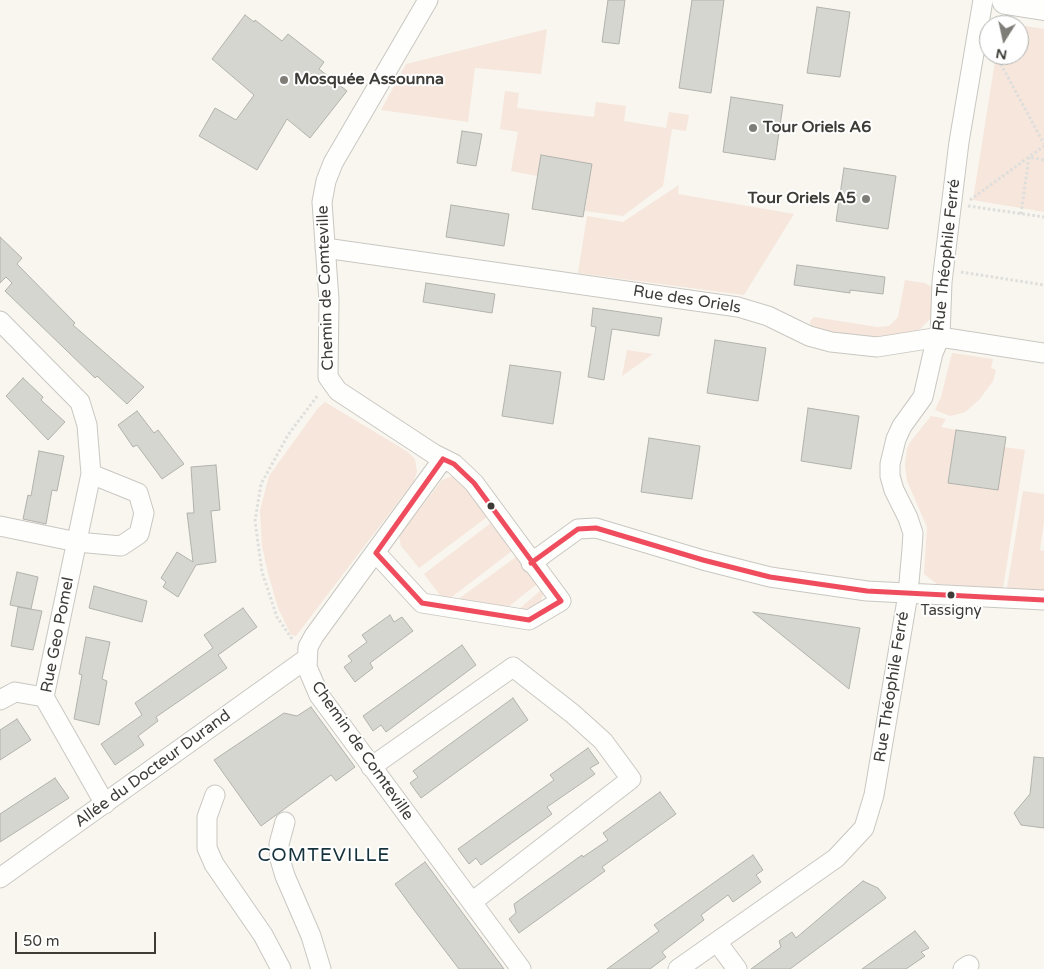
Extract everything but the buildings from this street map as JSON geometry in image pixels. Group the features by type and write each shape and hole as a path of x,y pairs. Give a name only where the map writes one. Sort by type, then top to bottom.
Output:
{"street":[{"name":"Chemin de Comteville","path":"376,553 422,603 529,620 561,601 531,563 474,483 454,464 443,459 338,391 329,381 326,368 329,300 322,202 330,171 428,0"},
{"name":"Rue Théophile Ferré","path":"678,969 836,858 864,828 874,795 908,594 913,533 894,490 890,464 899,433 923,398 933,353 940,337 944,269 959,142 983,0"},
{"path":"1006,0 1044,6"},
{"name":"Rue des Oriels","path":"325,248 738,307 768,316 809,336 831,342 877,346 940,337 1044,353"},
{"name":"Rue Geo Pomel","path":"0,321 80,402 87,425 91,474 44,697 105,804"},
{"path":"306,659 314,636 443,459"},
{"path":"0,526 77,542 121,546 139,534 144,513 138,493 91,474"},
{"path":"531,563 578,529 596,528 702,560 770,576 867,591 1044,600"},
{"name":"Chemin de Comteville","path":"306,659 311,681 318,695 521,969"},
{"name":"Allée du Docteur Durand","path":"0,878 306,659"},
{"path":"372,767 513,667 573,714 602,741 631,779 472,902"},
{"path":"0,700 15,692 44,697"},
{"path":"215,795 207,817 208,848 214,864 263,935 281,969"},
{"path":"285,822 279,844 280,859 285,876 311,936 321,969"},
{"path":"717,942 737,969"}],"path":[{"path":"1001,65 1044,145 1029,158 963,205 1044,217"},
{"path":"1029,158 1044,160"},
{"path":"1021,214 1029,158"},
{"path":"944,269 1044,285"},
{"path":"306,659 277,617 262,572 255,522 261,484 288,435 329,381"}],"shaded area":[{"path":"1029,27 1044,29 1044,212 973,200 994,65 1029,65"},
{"path":"547,29 541,74 475,68 468,122 381,110 406,64"},
{"path":"505,91 519,93 517,108 594,117 596,102 626,106 624,121 666,128 669,112 689,115 686,131 672,129 663,186 623,216 585,211 592,164 541,155 537,176 511,171 518,132 500,129"},
{"path":"679,185 678,194 794,214 744,295 578,273 587,216 623,222"},
{"path":"905,280 924,283 933,287 931,318 919,330 877,340 841,337 811,327 810,321 814,317 877,327 889,326 898,317"},
{"path":"627,350 653,354 622,376"},
{"path":"952,353 993,359 991,368 996,370 993,381 979,400 965,412 950,416 935,410 941,397"},
{"path":"325,402 408,452 415,459 417,472 414,481 296,636 291,635 278,608 268,573 262,546 260,510 269,476 318,408"},
{"path":"931,416 946,419 941,427 956,430 948,483 997,490 1004,447 1025,450 1003,588 937,584 924,574 927,527 907,481 905,465 907,448"},
{"path":"453,476 459,480 487,517 419,568 401,546 399,536 442,480"},
{"path":"1023,491 1044,494 1044,521 1040,550 1044,551 1044,590 1007,588"},
{"path":"491,523 512,551 445,602 424,574"},
{"path":"516,557 537,584 508,607 457,600"},
{"path":"541,590 543,595 540,603 528,609 519,609"}],"transit line":[{"path":"376,553 422,603 529,620 561,601 474,483 454,464 443,459"},
{"path":"376,553 443,459"},
{"path":"531,563 578,529 596,528 703,560 770,577 867,591 1044,600"}],"place":[{"name":"Mosquée Assounna","path":"284,80"},
{"name":"Tour Oriels A6","path":"753,128"},
{"name":"Tour Oriels A5","path":"866,199"},
{"name":"Tassigny","path":"951,595"}],"district":[{"name":"COMTEVILLE","path":"324,856"}]}
